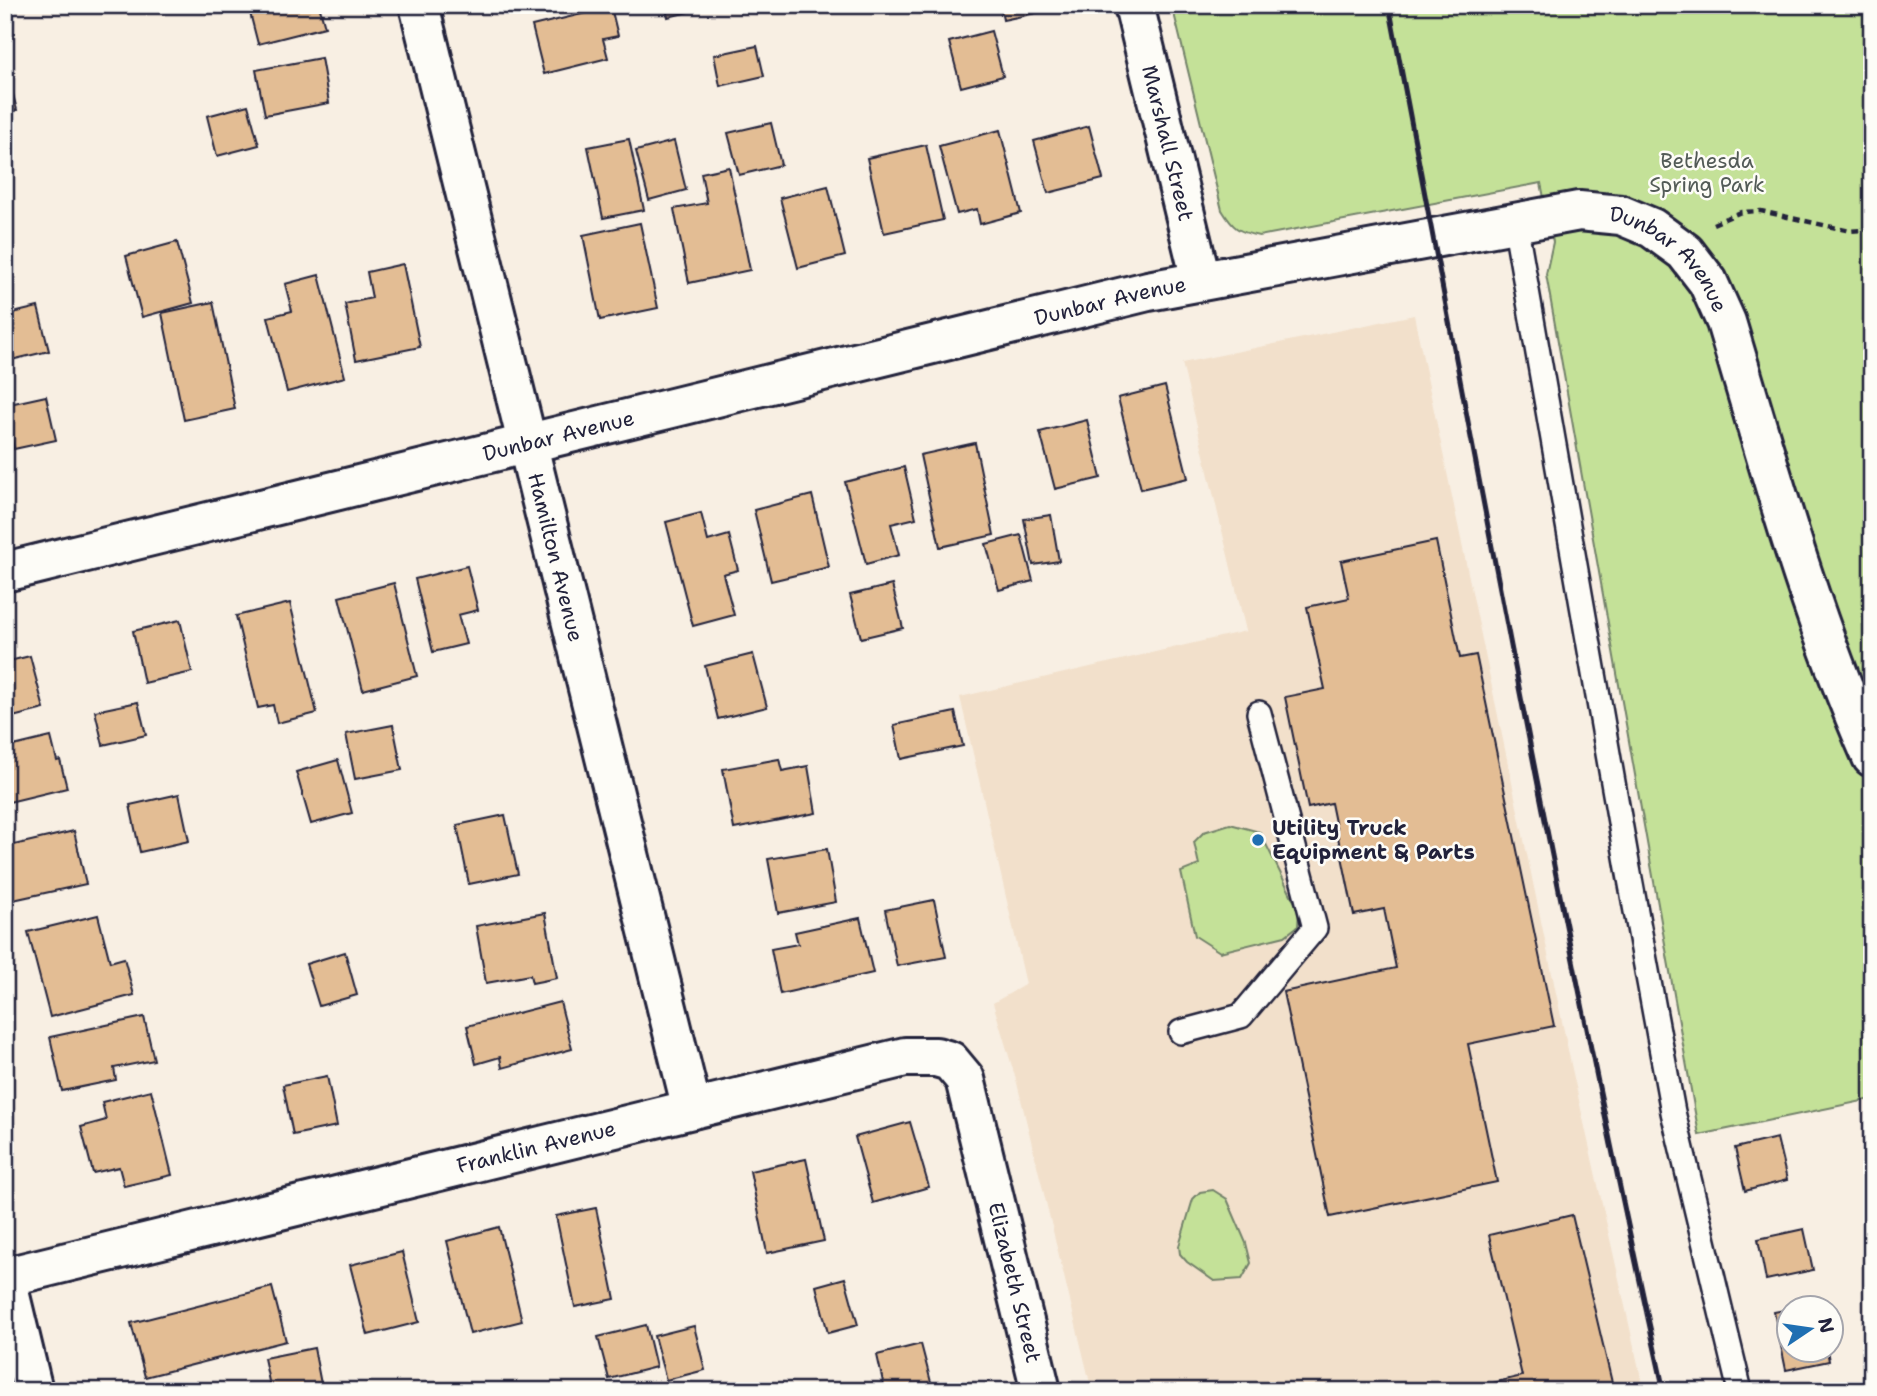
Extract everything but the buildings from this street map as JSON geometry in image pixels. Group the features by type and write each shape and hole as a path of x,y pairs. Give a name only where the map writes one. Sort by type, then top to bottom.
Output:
{"street":[{"name":"Hamilton Avenue","path":"419,5 692,1109"},
{"name":"Marshall Street","path":"1134,5 1201,280"},
{"name":"Dunbar Avenue","path":"5,572 1148,290 1578,211 1621,215 1652,228 1685,252 1708,282 1726,322 1806,586 1849,705 1872,757"},
{"name":"Franklin Avenue","path":"5,1276 905,1057 936,1056 950,1061 965,1079 988,1174"},
{"name":"Elizabeth Street","path":"988,1174 1041,1391"},
{"path":"5,1276 33,1391"}],"lane":[{"path":"1515,222 1670,1099 1740,1391"},
{"path":"1181,1032 1241,1016 1314,928 1259,713"}],"path":[{"path":"1712,224 1741,212 1761,211 1850,231 1872,229"}],"shaded area":[{"name":"Utility Truck Equipment & Parts","path":"1414,315 1572,1069 1644,1391 1092,1391 1017,1083 993,1003 1026,984 960,697 1246,631 1182,363"}],"green space":[{"name":"Bethesda Spring Park","path":"1172,5 1872,5 1872,1099 1699,1135 1546,274 1553,242 1541,183 1259,236 1241,231 1222,210"},
{"path":"1230,824 1260,832 1299,911 1298,926 1285,936 1220,952 1195,936 1181,872 1199,865 1194,842 1204,832"},
{"path":"1213,1190 1227,1199 1246,1243 1251,1263 1242,1279 1214,1281 1180,1254 1179,1246 1193,1199 1200,1192"}],"railway":[{"path":"1389,5 1555,872 1664,1391"}],"place":[{"name":"Utility Truck Equipment & Parts","path":"1258,840"}]}
